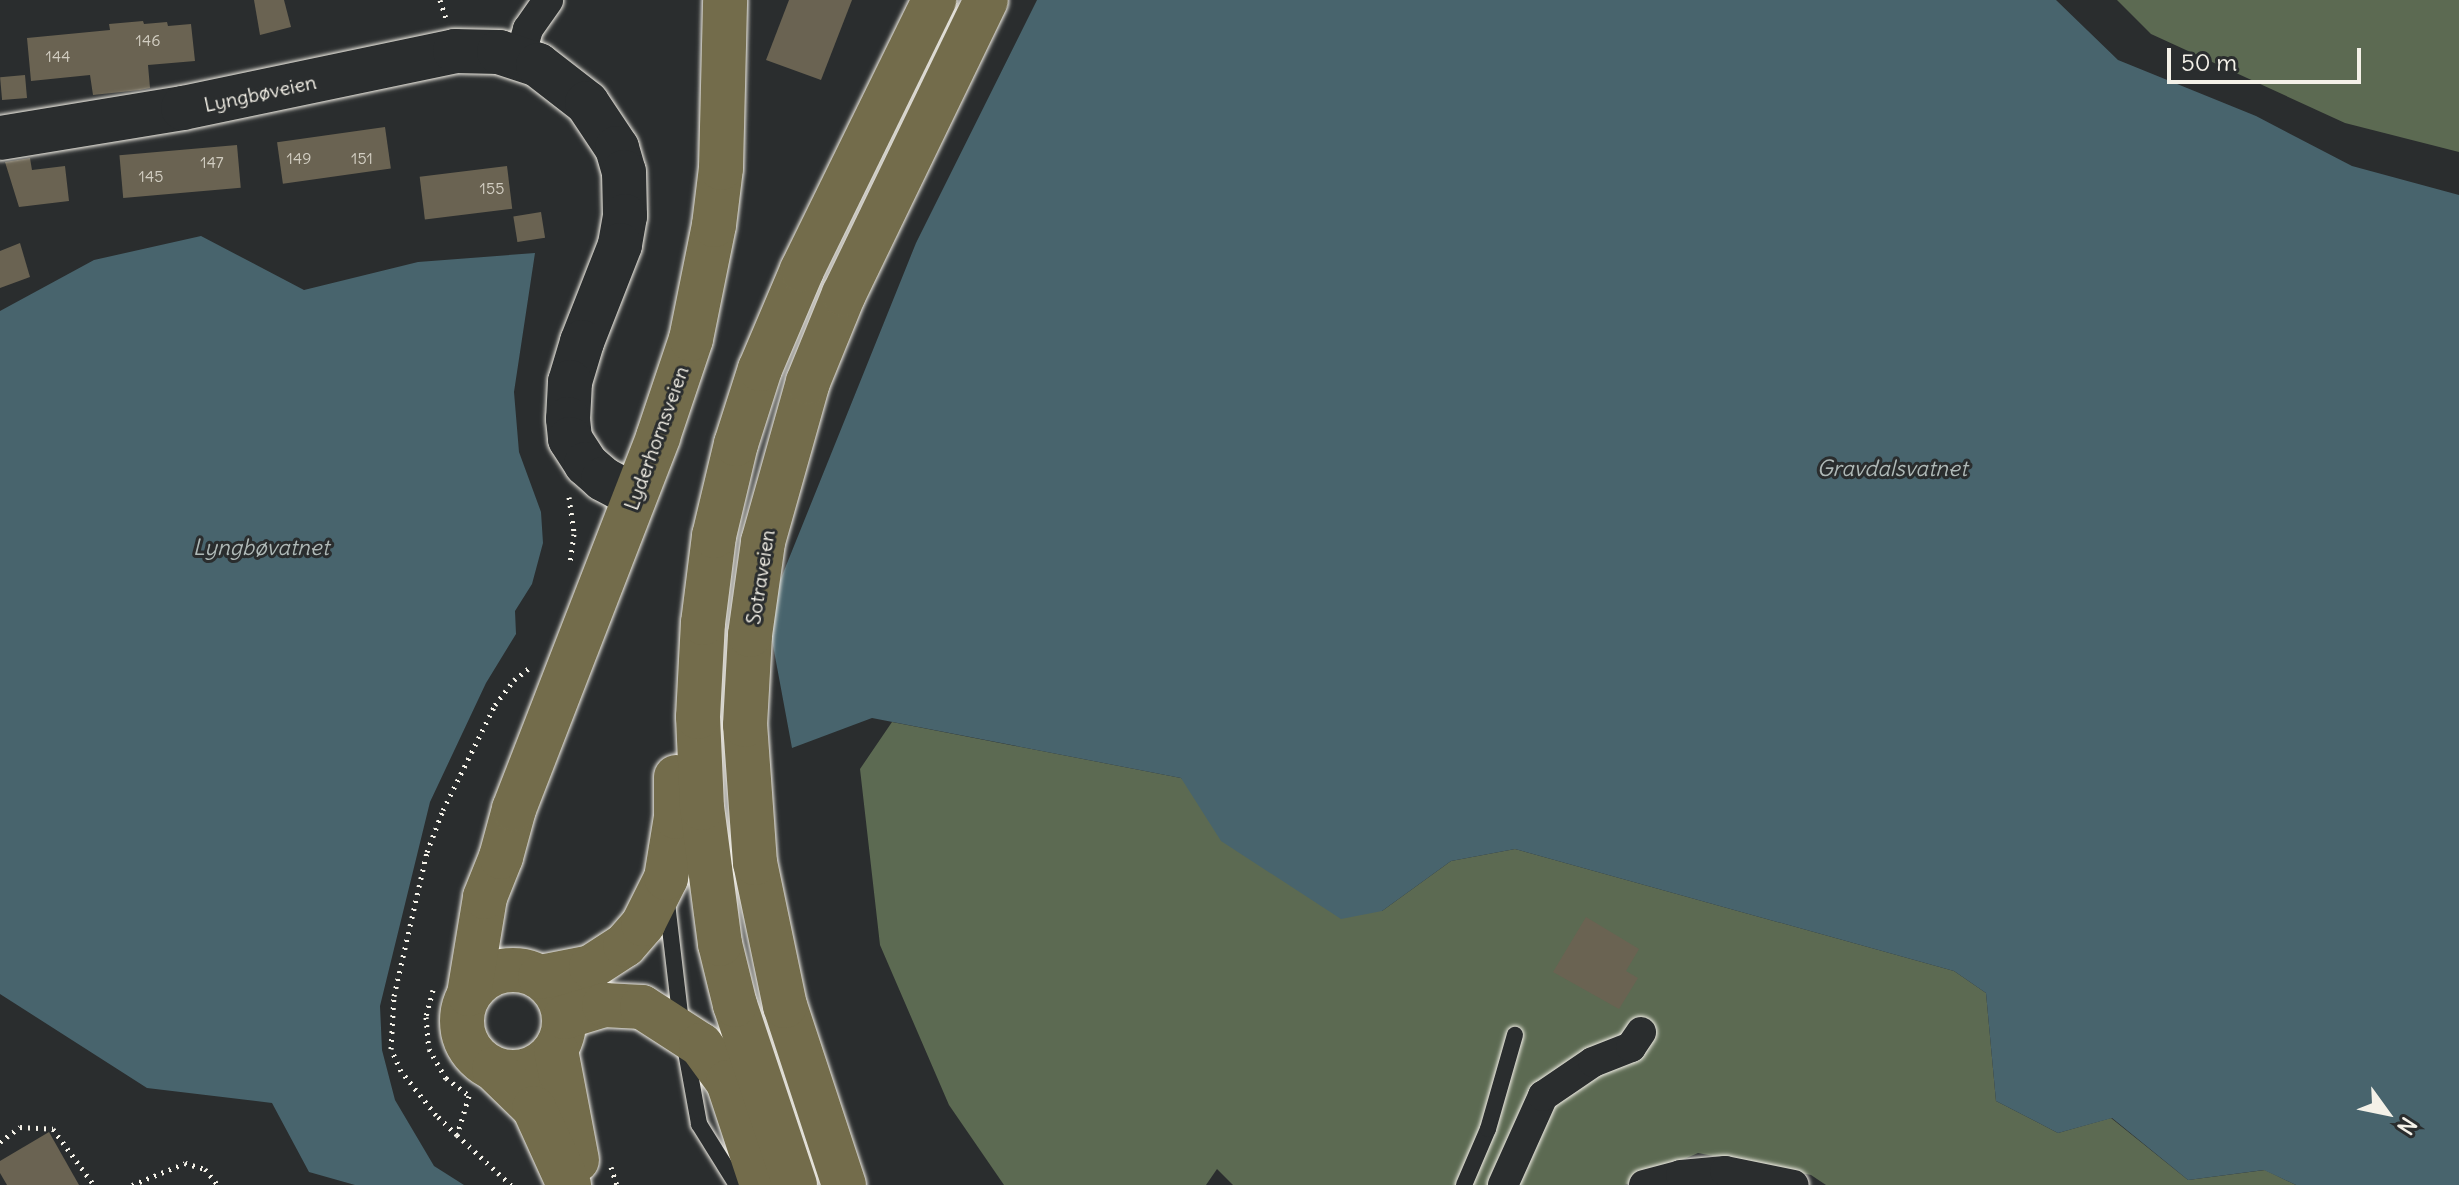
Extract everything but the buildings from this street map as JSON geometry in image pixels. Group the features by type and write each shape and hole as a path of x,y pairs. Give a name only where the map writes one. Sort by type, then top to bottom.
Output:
{"main road":[{"name":"Lyderhornsveien","path":"469,994 485,897 501,857 514,809 676,389 691,339 714,225 721,168 725,0"},
{"path":"795,1185 735,1005 720,944 707,855 698,717 703,623 714,536 736,444 760,369 802,270 934,0"},
{"name":"Sotraveien","path":"844,1185 785,1006 755,863 748,807 745,725 750,635 763,542 808,382 844,294 986,0"},
{"path":"481,1083 479,1060 467,1046 461,1029 462,1011 469,994 481,980 497,972 533,974 591,967 611,957 643,924 666,878 676,817 682,621 714,536"},
{"name":"Lyderhornsveien","path":"501,857 508,930 533,974"},
{"path":"533,974 561,1001 560,1034 584,1185"},
{"path":"481,1083 528,1071 544,1063 560,1034 604,1005 642,1007 682,1030 715,1060 728,1082 762,1185"},
{"path":"785,1006 867,1185"},
{"path":"481,1083 534,1108 569,1185"}],"street":[{"path":"520,57 528,29 548,0"},
{"name":"Lyngbøveien","path":"0,138 198,105 455,51 481,50 520,57 556,76 587,103 617,148 624,172 625,216 620,245 582,342 570,382 570,439 586,464 603,479 635,496"},
{"path":"1503,1185 1543,1096 1593,1062 1631,1047 1641,1032"},
{"path":"1644,1185 1681,1175 1725,1171 1794,1185"}],"lane":[{"path":"666,878 682,1030 699,1124 737,1185"},
{"path":"1464,1185 1488,1129 1515,1035"}],"path":[{"path":"511,1185 436,1115 401,1071 391,1049 394,996 427,852 443,810 495,705 514,680 534,665"},
{"path":"457,1135 481,1083"},
{"path":"0,1142 20,1127 53,1129 94,1185"},
{"path":"132,1185 185,1163 205,1169 218,1185"}],"green space":[{"path":"2117,0 2459,0 2459,152 2345,123 2151,34"},
{"path":"892,722 1181,778 1382,911 1451,861 1515,849 1954,971 1986,993 1996,1101 2058,1133 2111,1118 2188,1180 2265,1170 2296,1185 1826,1185 1811,1175 1698,1153 1625,1185 1233,1185 1217,1169 1206,1185 1004,1185 949,1105 880,945 860,769"}],"water":[{"name":"Gravdalsvatnet","path":"1037,0 2056,0 2118,60 2256,116 2352,166 2459,195 2459,1185 2296,1185 2264,1170 2188,1180 2112,1118 2058,1133 1996,1101 1986,993 1954,971 1515,849 1451,861 1382,911 1341,919 1221,841 1181,778 872,718 792,748 767,613 916,243"},
{"name":"Lyngbøvatnet","path":"201,236 304,290 418,262 535,253 514,392 519,452 541,512 543,543 532,584 515,611 516,634 486,683 430,802 380,1006 382,1050 395,1100 434,1166 464,1185 355,1185 309,1172 272,1103 147,1088 0,994 0,311 94,260"}]}
